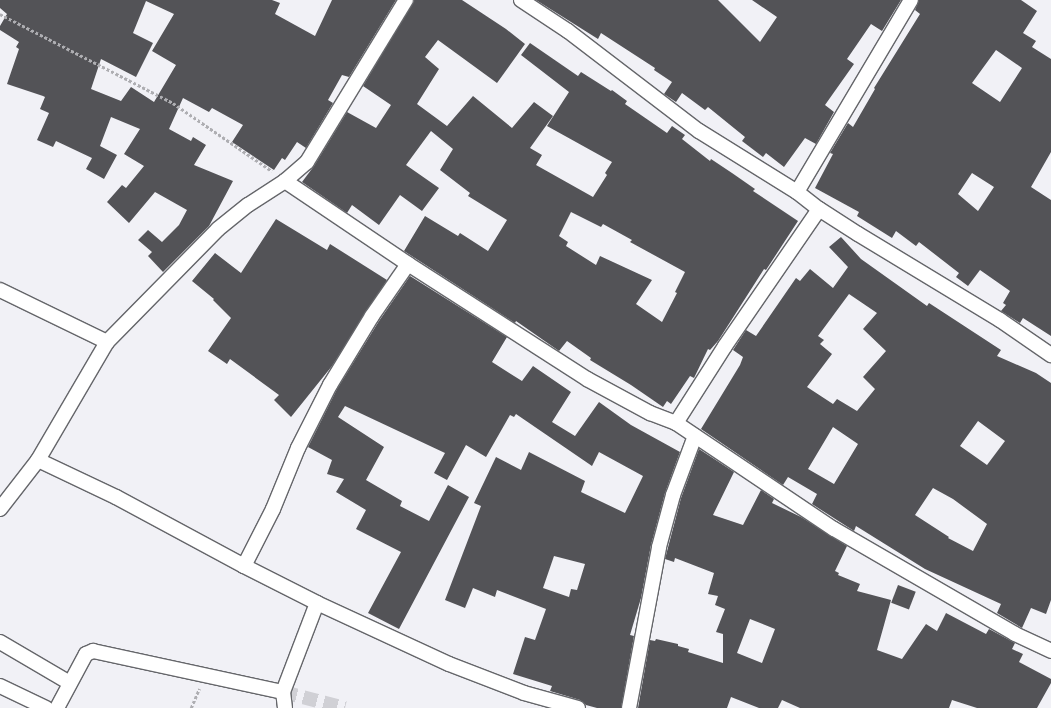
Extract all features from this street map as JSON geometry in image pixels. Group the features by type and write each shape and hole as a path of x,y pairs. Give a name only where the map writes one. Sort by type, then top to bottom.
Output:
{"street":[{"path":"0,509 38,460 107,342 218,229 248,205 285,181 307,162 406,0"},
{"path":"521,0 568,31 699,131 797,192 819,209 1000,320 1051,355"},
{"path":"797,192 911,0"},
{"path":"285,181 408,264 587,379 650,413 676,424 834,528 1015,634 1051,651"},
{"path":"676,424 725,346 819,209"},
{"path":"244,566 273,509 298,448 330,385 372,316 408,264"},
{"path":"0,290 107,342"},
{"path":"629,708 659,548 673,495 695,436"},
{"path":"38,460 116,497 244,566 317,603 449,664 541,699 578,708"},
{"path":"285,708 283,692 317,603"},
{"path":"0,642 70,683"},
{"path":"57,708 86,654 94,651 283,692"},
{"path":"0,686 46,708"}],"path":[{"path":"0,14 173,103 285,181"},
{"path":"191,708 205,676"}],"building":[{"path":"0,0 272,0 280,3 275,14 315,36 332,0 396,0 349,77 342,75 328,100 333,103 306,148 297,142 285,160 282,158 274,170 232,142 243,125 212,108 209,112 183,98 169,129 191,141 193,137 206,145 194,165 233,181 209,226 163,272 148,256 152,252 138,240 148,230 162,242 179,225 187,210 155,192 129,223 107,202 122,185 126,188 144,166 124,154 140,129 111,117 100,146 117,155 104,179 86,169 92,158 56,141 53,147 37,140 49,113 40,109 45,97 7,84 19,49 16,47 19,42 0,30 0,26 7,14 0,8","holes":["146,1 174,14 152,51 176,65 154,102 131,87 121,101 91,89 101,59 136,77 153,43 133,33"]},
{"path":"414,0 462,0 506,29 525,44 497,83 438,40 425,57 439,69 417,104 447,126 473,96 512,128 534,102 553,116 530,148 542,155 536,165 593,197 607,175 605,173 612,162 547,126 569,92 521,55 530,43 578,76 581,72 611,91 612,90 627,101 625,104 667,133 672,126 685,135 682,139 710,161 711,159 732,173 755,189 753,191 798,221 766,270 764,269 718,341 710,350 708,349 694,378 690,376 671,404 667,401 663,407 590,360 591,358 567,341 559,351 516,321 515,323 404,251 425,216 458,236 460,233 488,251 507,220 468,196 470,193 440,170 453,149 431,131 406,165 439,188 422,211 400,195 379,225 352,205 347,213 302,182 314,166 347,112 376,128 391,105 363,86","holes":["571,212 601,227 603,224 632,240 630,242 685,272 675,292 677,293 662,322 636,304 652,280 600,256 596,265 566,246 568,242 559,236"]},
{"path":"536,0 718,0 760,42 777,17 752,0 901,0 882,31 871,24 847,59 854,64 825,105 834,112 816,144 805,138 784,167 766,153 763,157 742,141 745,137 708,107 705,110 682,93 676,102 664,94 672,82 654,70 655,68 601,33 598,39"},
{"path":"919,0 1021,0 1037,11 1023,33 1036,41 1032,47 1051,59 1051,152 1031,187 1051,200 1051,336 1023,318 1020,323 1001,311 1006,305 1003,303 1010,291 980,270 968,286 956,277 959,273 919,242 916,246 896,231 892,238 857,216 859,212 815,188 833,154 830,153 848,123 853,127 875,89 874,88 920,14 915,10","holes":["996,50 1022,68 1000,102 972,83","972,173 994,187 978,211 958,194"]},
{"path":"276,219 327,250 330,244 387,280 332,366 291,417 274,400 279,395 230,359 227,364 208,351 231,318 213,300 214,299 192,281 215,253 241,273"},
{"path":"841,237 861,259 927,306 929,303 1001,350 997,356 1036,373 1051,383 1051,600 1046,614 1031,608 1022,628 997,613 1001,604 925,569 856,526 854,531 812,504 817,494 788,477 783,485 701,429 740,365 743,357 733,350 746,330 756,336 796,278 800,281 810,269 833,288 848,267 829,247","holes":["849,294 877,313 863,329 886,351 863,377 875,389 857,411 837,399 833,404 807,387 832,354 820,344 824,340 818,336","978,421 1005,441 987,465 960,446","833,427 858,444 834,484 808,469","933,488 953,499 987,524 973,551 948,538 949,537 915,515"]},
{"path":"410,276 507,337 492,362 522,381 533,366 571,392 552,422 575,436 599,402 631,425 680,452 665,493 651,545 641,598 630,635 634,636 621,708 597,708 586,705 580,700 550,691 552,686 513,674 525,637 535,640 546,609 497,590 495,597 473,588 465,608 445,600 481,506 474,503 496,457 521,470 529,452 585,481 581,492 625,513 643,476 599,452 592,466 516,414 514,417 510,415 486,457 466,445 447,480 434,473 445,453 345,406 338,417 384,447 366,480 402,501 400,506 429,521 448,485 469,497 399,629 368,613 401,552 356,529 366,510 336,492 344,479 327,474 332,460 308,447 337,389 379,321","holes":["554,556 585,564 577,590 571,589 569,597 543,588"]},
{"path":"699,449 734,472 713,515 743,525 761,490 774,499 772,503 801,517 847,546 835,571 839,573 838,575 860,584 857,591 891,600 877,650 902,659 926,624 937,631 946,613 986,634 989,629 1015,643 1012,649 1023,654 1019,662 1051,679 1051,683 1037,708 977,708 952,700 949,708 800,708 782,700 778,708 759,708 731,697 727,708 638,708 650,640 655,641 656,639 678,644 678,646 689,649 688,652 723,663 723,634 716,632 725,609 715,605 718,596 708,594 714,573 675,558 674,562 665,559 681,498","holes":["750,619 775,629 762,663 737,653"]},
{"path":"898,585 916,592 909,610 891,603"}],"tunnel":[{"path":"283,692 345,708"}]}
